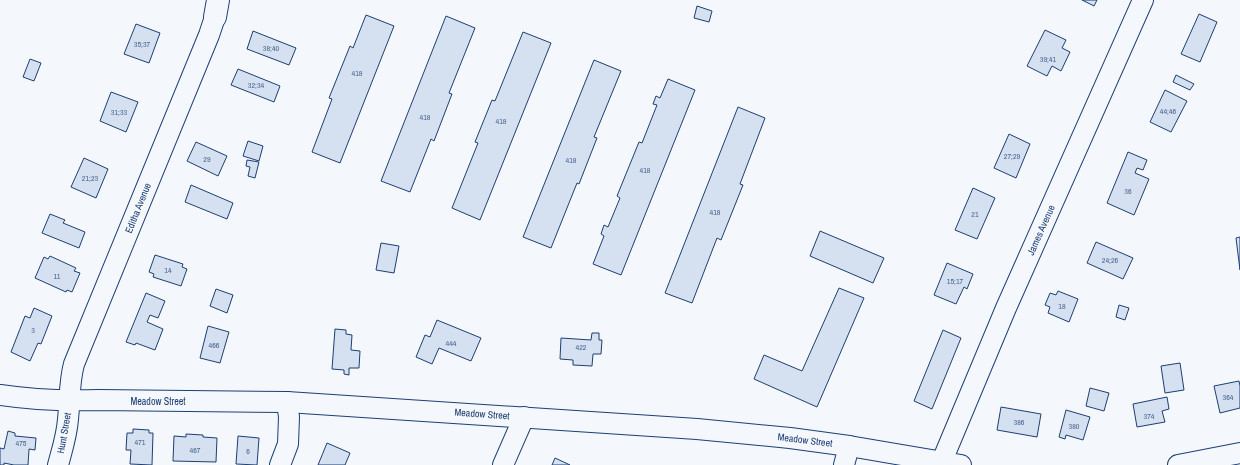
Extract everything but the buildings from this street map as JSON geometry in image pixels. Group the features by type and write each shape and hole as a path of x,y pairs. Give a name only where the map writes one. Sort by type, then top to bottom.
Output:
{"street":[{"name":"James Avenue","path":"942,461 1006,308 1143,0"},
{"name":"Editha Avenue","path":"69,401 70,383 74,364 209,35 216,8"},
{"name":"Meadow Street","path":"0,396 34,400 69,401 287,402 734,432 849,446 961,465"},
{"name":"Hunt Street","path":"58,465 66,436 69,401"},
{"path":"280,465 288,444 289,430 287,402"},
{"path":"503,465 524,417"},
{"path":"844,465 849,446"},
{"path":"1178,465 1240,453"}]}
